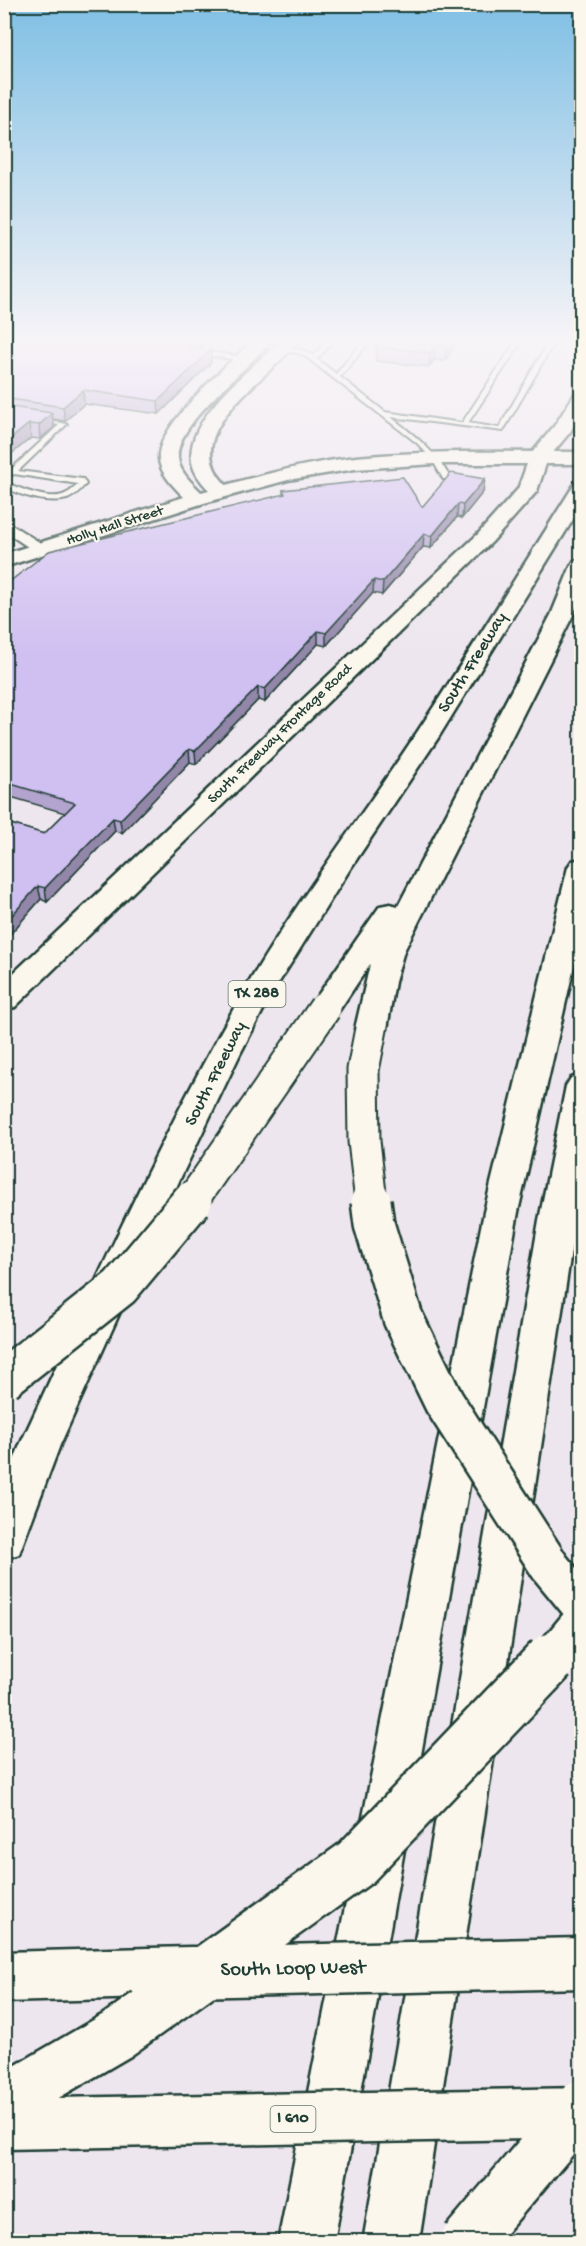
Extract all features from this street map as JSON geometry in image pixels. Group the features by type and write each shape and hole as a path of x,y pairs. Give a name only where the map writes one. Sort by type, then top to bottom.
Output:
{"main road":[{"path":"169,446 168,460 178,480 197,499"},
{"path":"203,446 201,458 206,475 223,492"},
{"path":"538,458 548,446"},
{"name":"Holly Hall Street","path":"4,561 197,499 286,474 332,467 435,458 574,458"},
{"name":"South Freeway Frontage Road","path":"4,1000 485,538 527,491 538,458"},
{"name":"South Freeway","path":"4,1540 54,1413 163,1179 225,1052 257,993 426,738 582,488"},
{"path":"582,566 562,615 389,951 380,982 363,1070 364,1141 374,1224 403,1318 444,1402 550,1567 582,1606"},
{"path":"4,1379 120,1287 195,1197 457,816"},
{"path":"306,2241 501,1212 582,867"},
{"path":"391,2241 557,1220 582,1086"},
{"path":"4,2101 117,2035 356,1863 566,1644 582,1622"},
{"name":"South Loop West","path":"4,1977 582,1963"},
{"path":"466,2241 582,2105"},
{"name":"I 610","path":"4,2124 582,2113"}],"street":[{"path":"4,524 34,552"},
{"path":"4,539 34,552"}],"lane":[{"path":"12,472 70,478 82,484 68,497 55,498 23,494 4,483 12,472 40,446"},
{"path":"424,446 435,458 446,477"}],"building":[{"path":"451,473 485,479 463,505 458,504 432,536 424,534 383,582 374,580 326,633 318,631 265,689 258,687 195,751 189,749 120,820 113,818 45,888 38,886 4,924 4,822 44,834 75,803 4,782 4,586 49,551 285,494 283,490 403,477 422,507"}]}
